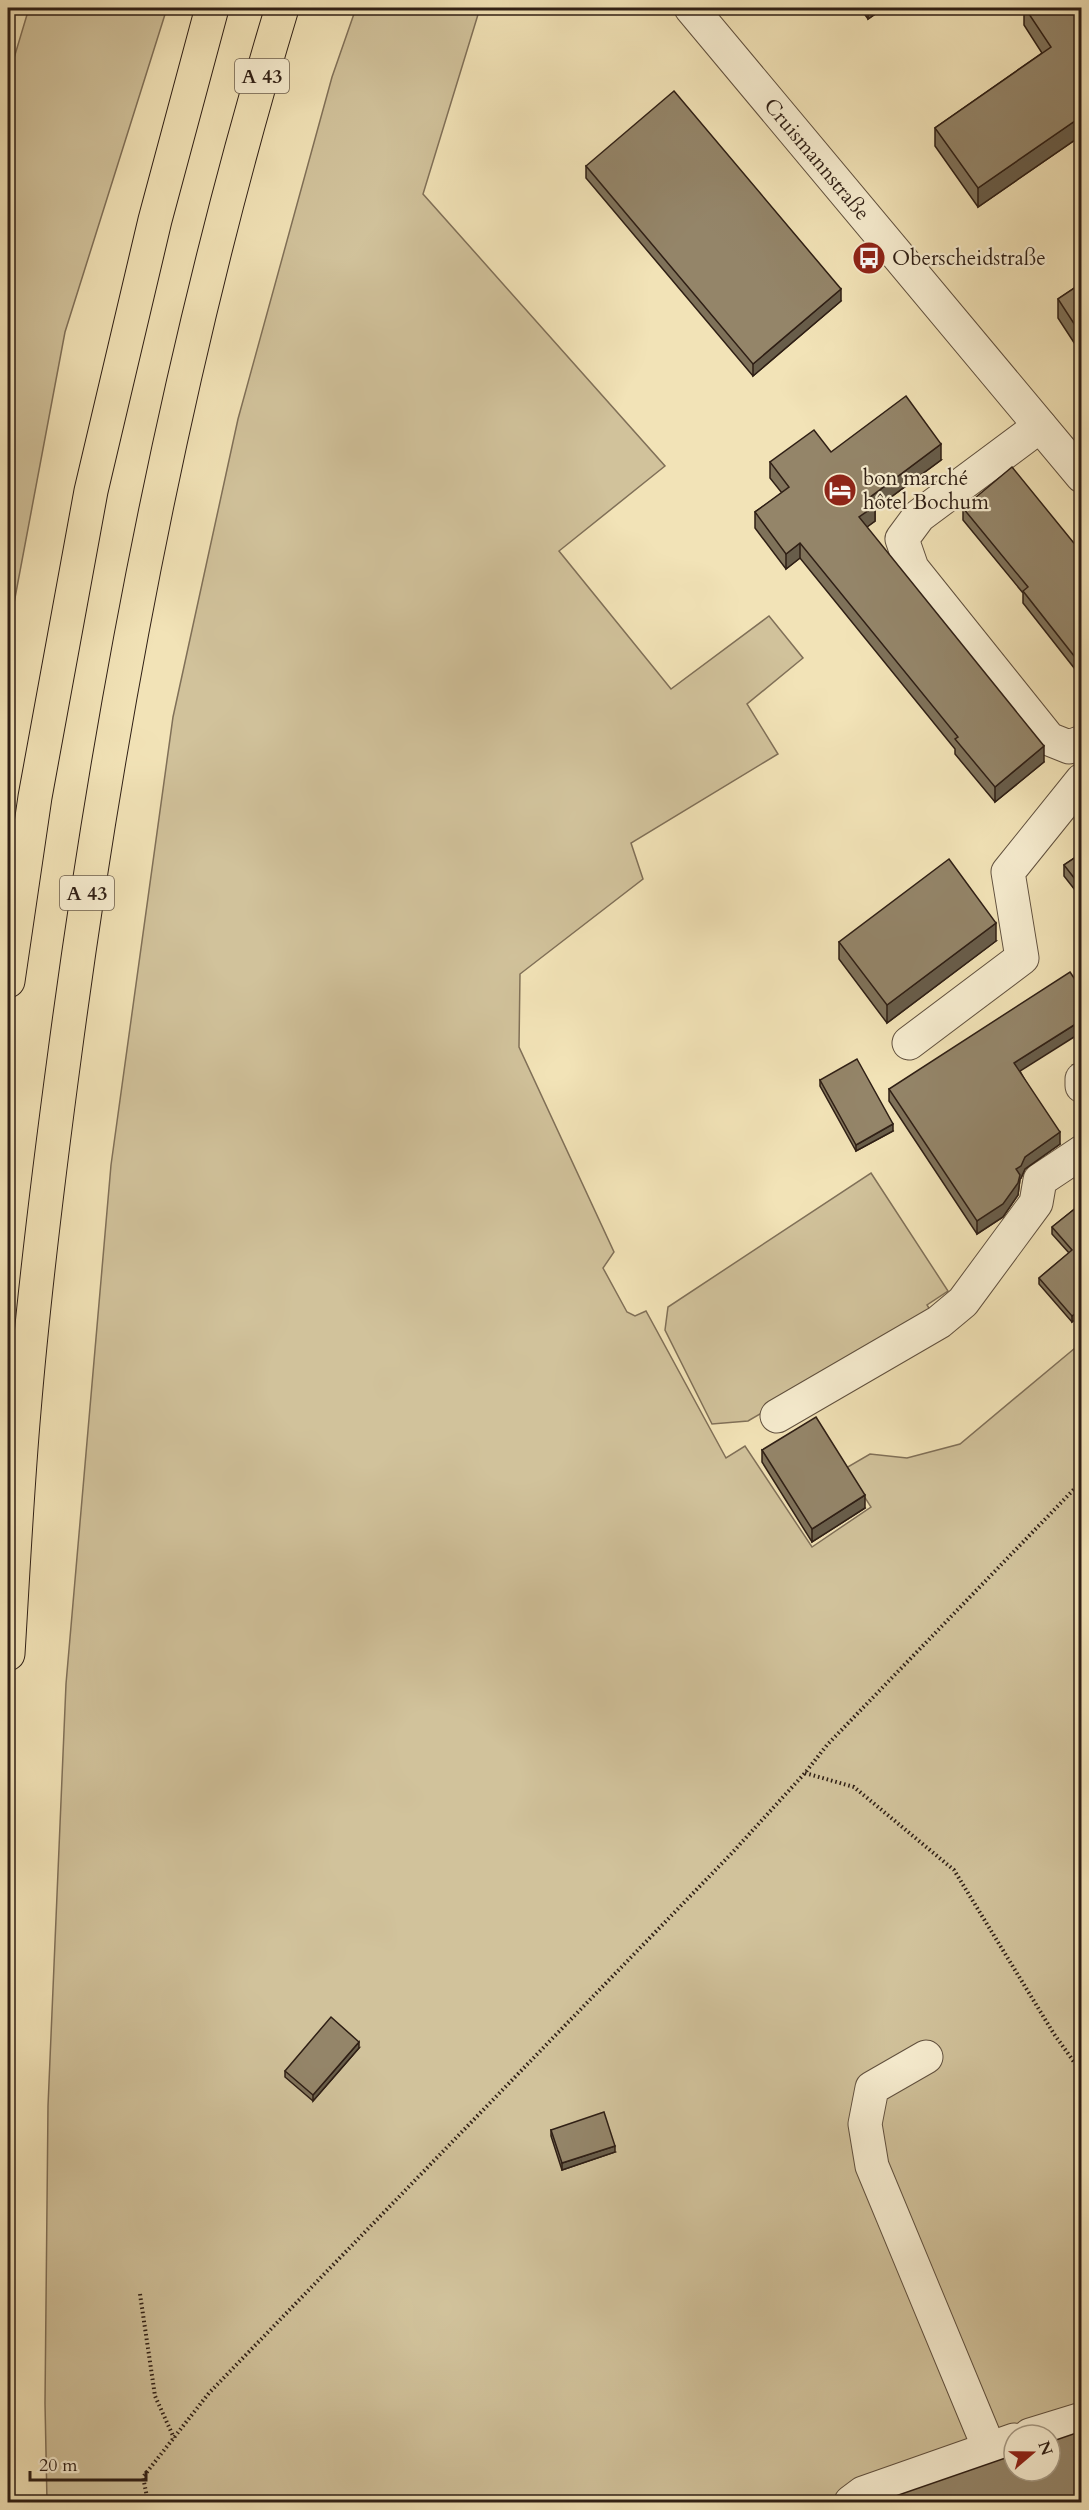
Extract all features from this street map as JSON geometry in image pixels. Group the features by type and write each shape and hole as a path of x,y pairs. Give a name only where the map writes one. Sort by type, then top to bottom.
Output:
{"highway":[{"path":"8,981 35,797 91,491 155,220 212,8"},
{"name":"A 43","path":"8,1654 24,1409 52,1154 79,944 105,780 133,614 158,493 242,144 282,8"}],"street":[{"name":"Cruismannstraße","path":"691,8 1082,476"},
{"path":"1040,426 919,516 902,539 912,568 1049,738 1069,747 1082,741"},
{"path":"909,1043 1022,958 1008,872 1082,780"},
{"path":"1082,1079 1082,1086"},
{"path":"777,1416 939,1322 963,1302 1036,1203 1040,1180 1082,1152"},
{"path":"851,2502 863,2493 1001,2444 872,2166 865,2124 872,2088 926,2057"},
{"path":"1062,2425 1082,2419"}],"path":[{"path":"148,2502 143,2478 209,2393 731,1854 827,1746 1082,1481"},
{"path":"805,1773 854,1787 954,1870 1054,2034 1082,2073"},
{"path":"140,2294 155,2396 174,2438"}],"shaded area":[{"path":"29,8 167,8 65,332 8,635 8,78"},
{"path":"356,8 480,8 423,194 665,466 559,551 671,689 769,616 803,658 747,704 778,754 631,843 643,879 520,974 519,1047 614,1252 603,1268 627,1312 635,1316 646,1311 726,1458 745,1446 812,1547 871,1507 846,1468 870,1454 907,1458 960,1444 1081,1343 1081,2502 47,2502 45,2403 48,2106 66,1684 111,1165 173,717 238,419 332,77"},
{"path":"871,1173 948,1291 927,1305 932,1313 748,1421 712,1424 665,1330 668,1307"}],"building":[{"path":"1025,8 1082,8 1082,116 978,188 935,128 1051,47"},
{"path":"674,91 841,289 753,364 586,166"},
{"path":"1082,283 1082,336 1058,299"},
{"path":"906,396 941,444 869,498 875,506 859,517 1044,746 995,787 955,739 958,737 800,543 786,554 755,512 789,487 770,462 814,430 831,452"},
{"path":"1012,467 1082,553 1082,666 1023,591 1028,587 963,508"},
{"path":"1082,853 1082,888 1064,865"},
{"path":"949,859 996,923 887,1005 839,942"},
{"path":"1070,972 1082,990 1082,1020 1014,1063 1060,1132 1025,1157 1021,1166 1016,1169 1020,1175 1018,1183 1003,1204 977,1221 889,1089"},
{"path":"857,1059 893,1124 856,1145 820,1080"},
{"path":"1082,1203 1082,1308 1072,1316 1039,1278 1072,1250 1052,1227"},
{"path":"816,1417 865,1495 812,1529 762,1450"},
{"path":"331,2017 359,2042 313,2095 285,2071"},
{"path":"604,2112 615,2146 562,2163 551,2130"},
{"path":"1082,2431 1082,2502 884,2502 884,2500 1002,2459 1002,2483 1062,2483 1062,2438"}],"place":[{"name":"Oberscheidstraße","path":"869,258"},
{"name":"bon marché hôtel Bochum","path":"840,490"}]}
